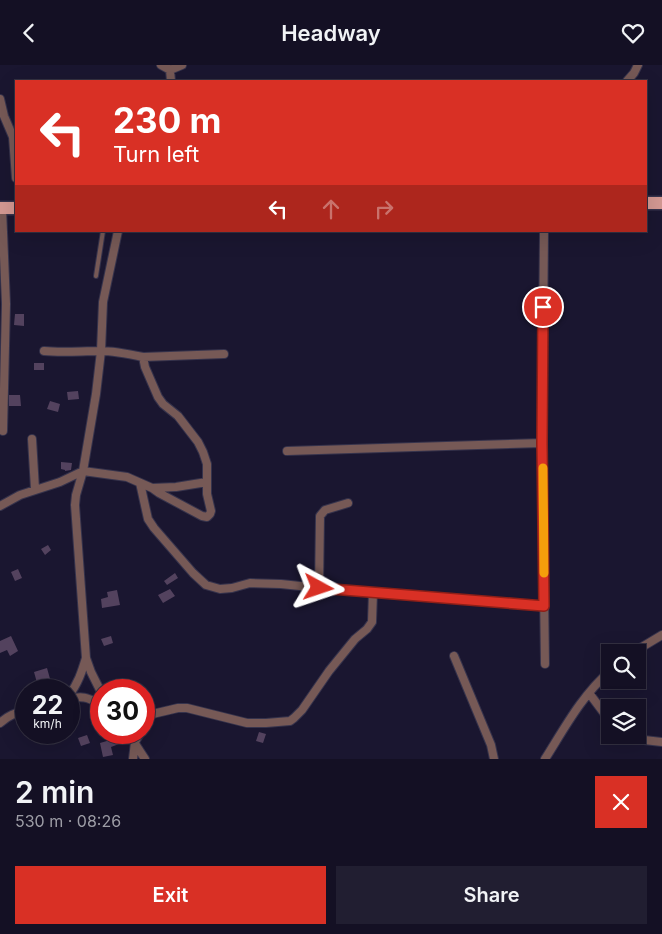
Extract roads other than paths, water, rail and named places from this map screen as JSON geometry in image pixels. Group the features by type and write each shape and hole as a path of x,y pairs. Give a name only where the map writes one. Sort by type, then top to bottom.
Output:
{"main road":[{"path":"647,203 662,203"},
{"path":"1,208 15,208"}],"street":[{"path":"161,65 170,70"},
{"path":"170,70 182,65"},
{"path":"628,80 638,65"},
{"path":"170,70 171,80"},
{"path":"0,99 4,116 13,137 15,164"},
{"path":"1,208 6,304 2,345 3,431"},
{"path":"95,679 86,658 75,505 96,394 103,302 118,232"},
{"path":"544,232 542,443 546,665"},
{"path":"44,351 62,353 100,351 143,357 224,354"},
{"path":"0,506 20,495 82,471 127,477 152,488 202,516 209,516 211,511 207,494 207,464 203,452 198,442 178,416 163,404 158,397 143,357"},
{"path":"32,439 35,489"},
{"path":"287,451 542,443"},
{"path":"152,488 176,487 207,482"},
{"path":"140,483 148,519 154,529 206,585 220,589 250,583 281,584 544,606"},
{"path":"319,588 320,516 325,510 348,503"},
{"path":"155,713 187,708 248,723 290,721 355,639 370,626 372,622 373,592"},
{"path":"646,645 662,635"},
{"path":"454,656 491,745 494,759"},
{"path":"78,679 86,658"},
{"path":"545,759 580,704 601,679"},
{"path":"589,693 601,709"},
{"path":"0,723 8,716 15,713"},
{"path":"646,740 662,742"},
{"path":"133,759 135,744"},
{"path":"136,744 146,759"}],"lane":[{"path":"96,276 103,232"}]}
